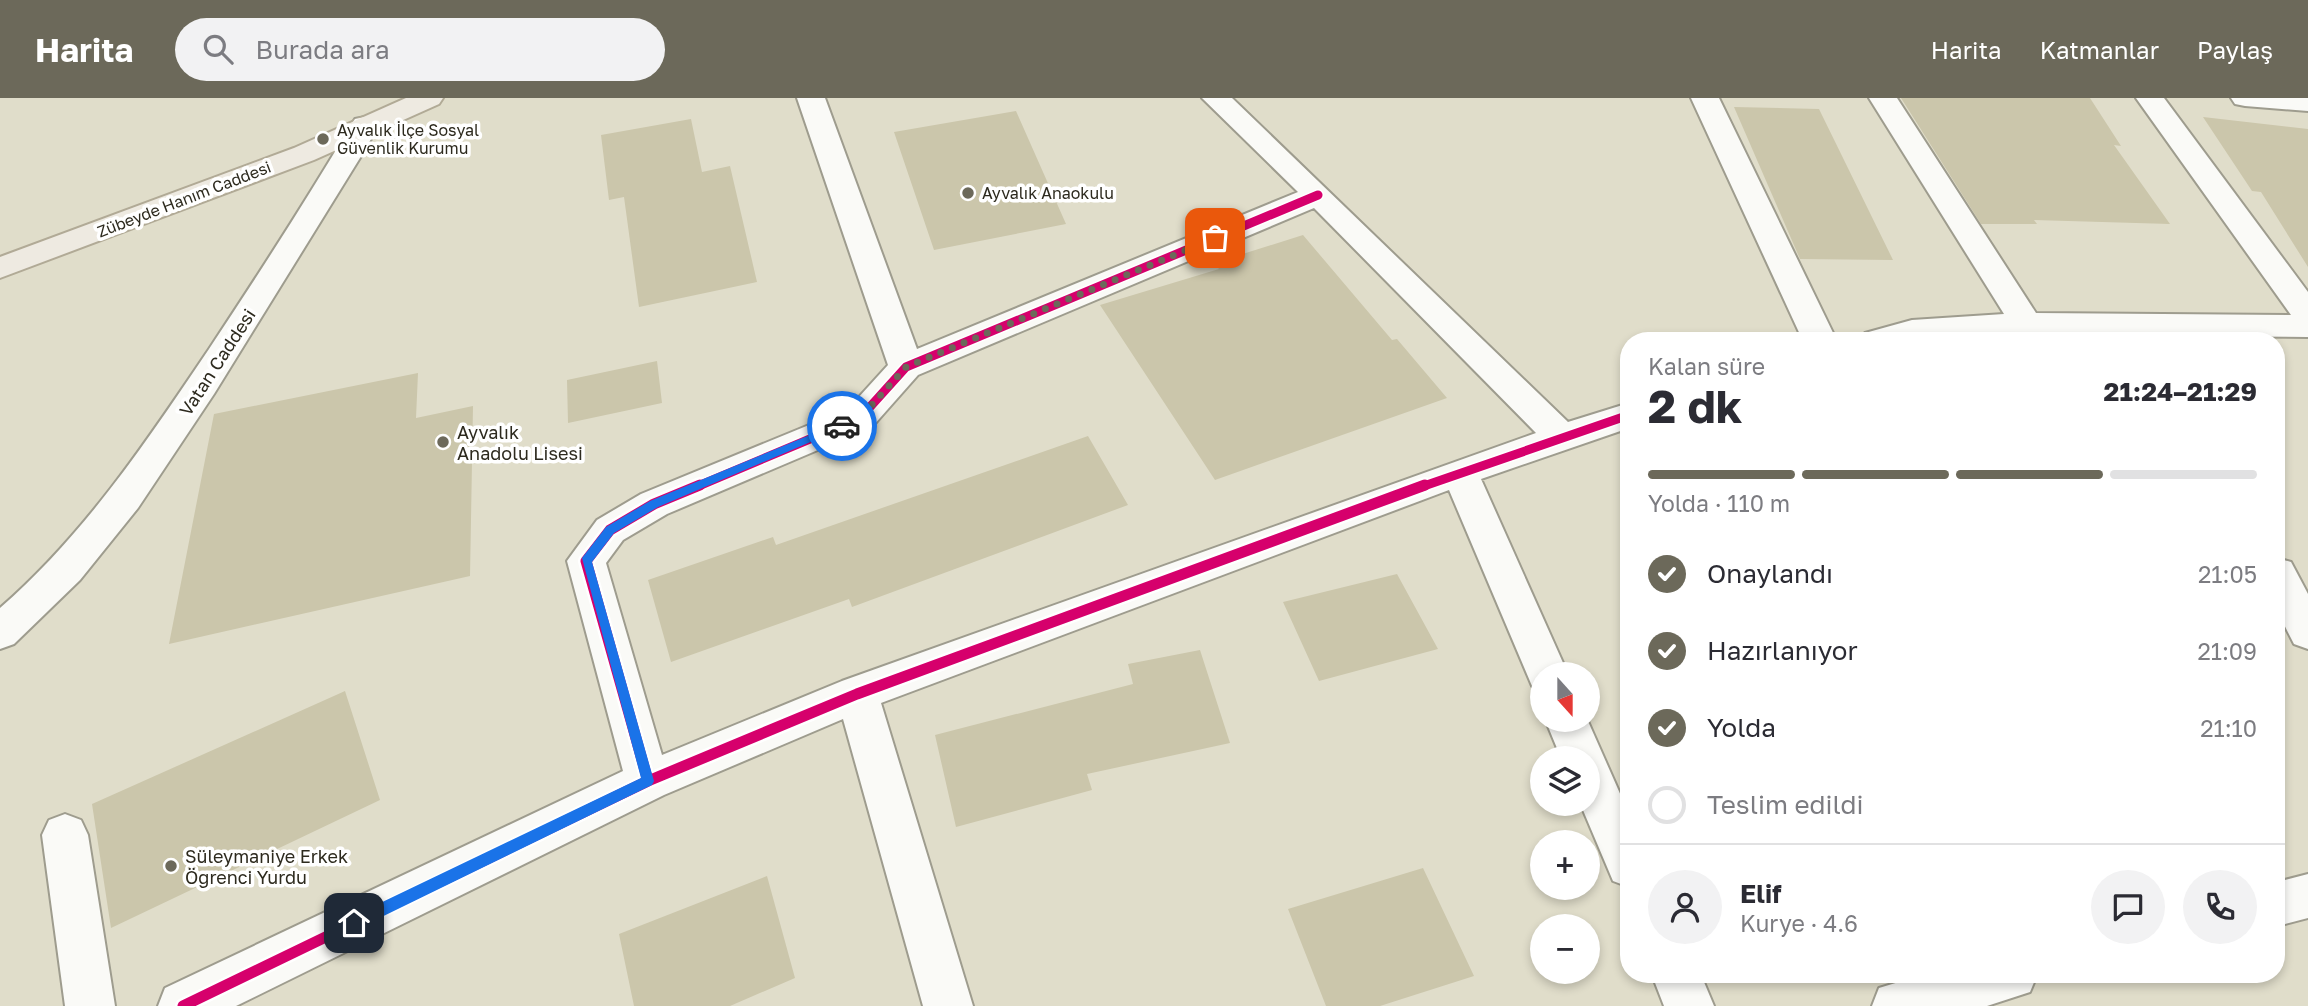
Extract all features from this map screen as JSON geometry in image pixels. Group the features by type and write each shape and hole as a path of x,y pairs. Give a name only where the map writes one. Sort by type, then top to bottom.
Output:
{"main road":[{"path":"365,125 429,98"},
{"name":"Zübeyde Hanım Caddesi","path":"0,268 304,153 365,125"}],"street":[{"path":"811,98 906,367"},
{"path":"1216,98 1318,195 1561,438"},
{"path":"1705,98 1816,332"},
{"path":"1882,98 2026,324"},
{"path":"2150,98 2308,315"},
{"path":"2245,98 2308,103"},
{"name":"Vatan Caddesi","path":"0,632 43,597 148,470 329,188 365,125"},
{"path":"648,781 586,561 610,530 654,504 860,418 906,367 1318,195"},
{"path":"1908,332 2026,324 2136,332"},
{"path":"2173,332 2308,326"},
{"path":"183,1006 648,781 857,694 1460,472 1620,418"},
{"path":"1460,472 1542,662"},
{"path":"2285,588 2308,632"},
{"path":"857,694 948,1006"},
{"path":"1600,798 1620,845"},
{"path":"65,835 90,1006"},
{"path":"2285,902 2308,896"},
{"path":"1679,983 1689,1006"},
{"path":"1897,1006 1945,983"}],"building":[{"path":"1901,98 2090,98 2121,146 2114,145 2170,224 2034,220 2037,224 1981,224"},
{"path":"1734,107 1819,109 1893,260 1800,259"},
{"path":"1016,111 1066,224 934,250 894,132"},
{"path":"2203,117 2308,129 2308,267 2261,192 2252,191"},
{"path":"691,119 702,172 730,166 757,282 639,307 624,197 609,200 601,135"},
{"path":"1303,235 1392,340 1397,339 1447,398 1215,480 1100,305 1219,269 1214,263"},
{"path":"657,361 662,403 568,423 567,380"},
{"path":"418,373 416,418 473,406 470,576 169,644 214,414"},
{"path":"1088,436 1128,505 852,607 849,599 671,662 648,580 773,537 776,545"},
{"path":"1397,574 1438,649 1319,681 1283,602"},
{"path":"1200,650 1230,743 1087,774 1092,790 956,827 935,735 1133,684 1128,664"},
{"name":"Süleymaniye Erkek Öğrenci Yurdu","path":"345,691 380,800 111,928 92,804"},
{"path":"1423,868 1474,976 1380,1006 1326,1006 1288,909"},
{"path":"767,876 795,978 730,1006 634,1006 619,934"}],"cycle path":[{"path":"648,781 586,561 610,530 654,504 860,418 906,367 1318,195"},
{"path":"183,1006 648,781 857,694 1460,472 1620,418"}],"way so far":[{"path":"842,426 860,418 906,367 1215,238"}],"place":[{"name":"Ayvalık İlçe Sosyal Güvenlik Kurumu","path":"323,139"},
{"name":"Ayvalık Anaokulu","path":"968,193"},
{"name":"Ayvalık Anadolu Lisesi","path":"443,442"},
{"name":"Süleymaniye Erkek Öğrenci Yurdu","path":"171,866"}],"route":[{"path":"354,923 648,781 586,561 610,530 654,504 842,426"}]}
